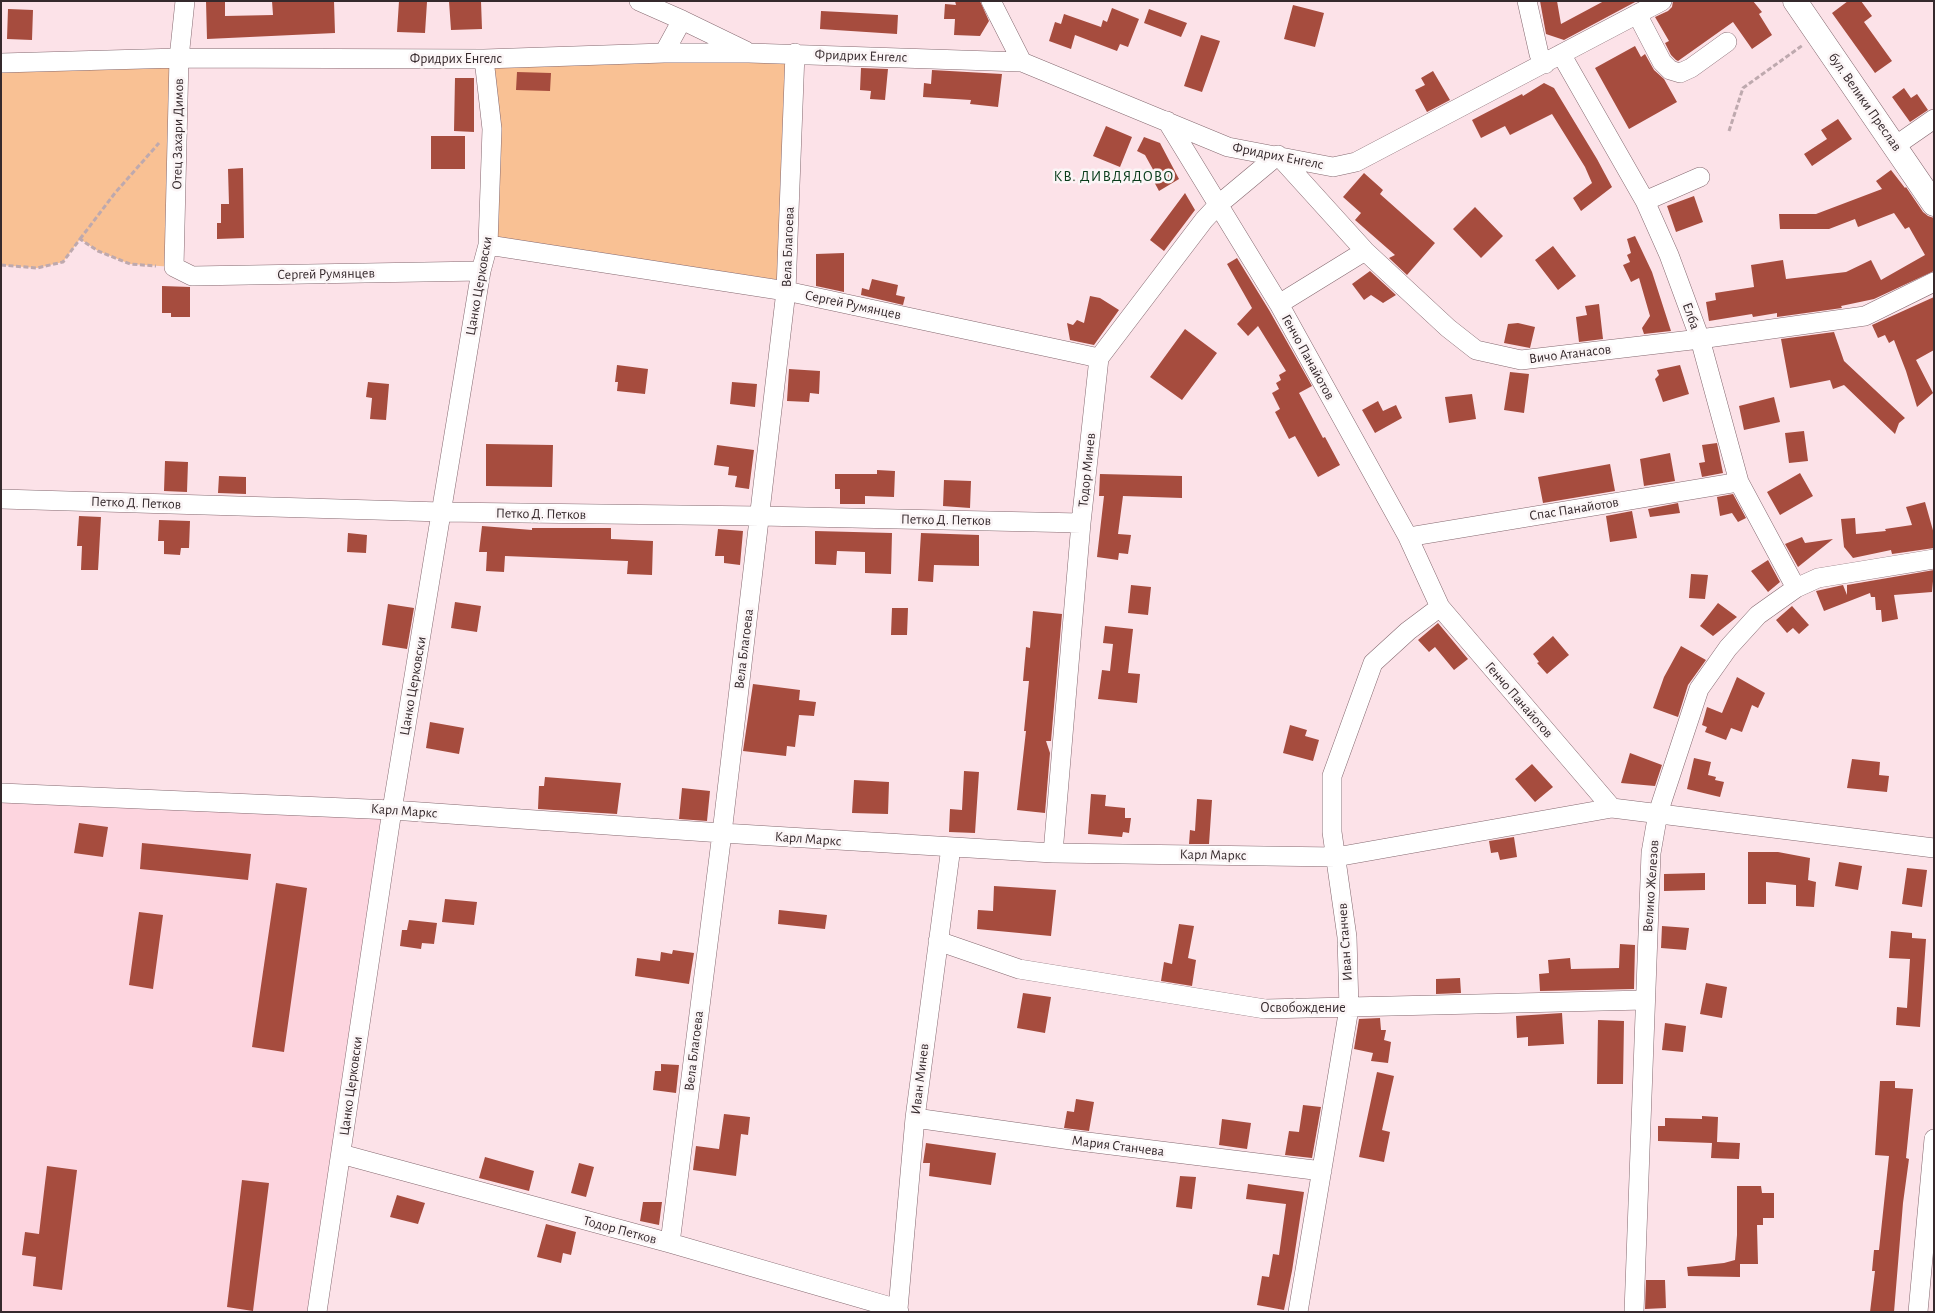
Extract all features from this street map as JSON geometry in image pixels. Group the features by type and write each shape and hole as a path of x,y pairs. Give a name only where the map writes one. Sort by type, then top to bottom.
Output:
{"main road":[{"name":"бул. Велики Преслав","path":"1795,1 1934,204"}],"street":[{"name":"Отец Захари Димов","path":"174,267 180,58 185,1"},
{"path":"639,1 749,53"},
{"path":"990,1 1022,62"},
{"name":"Елба","path":"1527,1 1539,54 1553,59 1645,201 1669,254 1700,339 1739,482 1796,588"},
{"name":"Фридрих Енгелс","path":"1,63 180,58 484,59 664,53 795,53 1022,62 1228,147 1333,166 1356,162 1662,1"},
{"path":"1637,14 1662,62 1670,70 1680,73 1691,68 1727,42"},
{"path":"664,53 682,20"},
{"name":"Вела Благоева","path":"670,1243 722,833 786,291 795,53"},
{"name":"Цанко Церковски","path":"317,1312 392,810 480,271 488,245 492,129 484,59"},
{"path":"1895,146 1934,119"},
{"name":"Генчо Панайотов","path":"1166,121 1278,304 1408,537 1440,607 1612,808"},
{"path":"1098,358 1204,220 1218,205 1278,155"},
{"name":"Вичо Атанасов","path":"1278,155 1365,251 1448,328 1476,350 1521,360 1700,339 1865,316 1934,282"},
{"path":"1645,201 1700,178"},
{"name":"Сергей Румянцев","path":"488,245 786,291 1098,358"},
{"name":"Генчо Панайотов","path":"1278,304 1365,251"},
{"name":"Сергей Румянцев","path":"174,267 192,276 480,271"},
{"name":"Тодор Минев","path":"1054,854 1081,524 1098,358"},
{"name":"Спас Панайотов","path":"1408,537 1739,482"},
{"name":"Петко Д. Петков","path":"1,500 442,512 760,516 1081,524"},
{"name":"Велико Железов","path":"1634,1312 1651,853 1658,813 1699,689 1728,648 1758,615 1796,588 1818,578 1934,559"},
{"name":"Иван Станчев","path":"1298,1312 1349,1008 1347,937 1332,832 1332,776 1373,662 1408,631 1440,607"},
{"name":"Карл Маркс","path":"1,792 392,810 1054,854 1336,856 1612,808"},
{"path":"1612,808 1934,848"},
{"name":"Иван Минев","path":"898,1310 916,1118 951,847"},
{"name":"Освобождение","path":"938,941 1019,969 1265,1009 1645,1000"},
{"name":"Мария Станчева","path":"916,1118 1071,1140 1322,1171"},
{"path":"1918,1312 1934,1138"},
{"name":"Тодор Петков","path":"341,1154 670,1243 898,1310"}],"path":[{"path":"1729,131 1743,88 1817,35"},
{"path":"1,266 37,268 63,262 115,193 156,147 178,126"},
{"path":"80,239 98,251 130,264 174,267"}],"shaded area":[{"path":"795,53 786,291 488,245 484,59"},
{"path":"179,58 174,267 130,264 98,251 80,239 63,262 37,268 1,265 1,63"},
{"path":"1,793 392,810 317,1312 1,1312"}],"building":[{"path":"206,1 225,1 225,16 273,15 272,1 334,1 335,33 207,39"},
{"path":"399,1 427,2 425,33 397,32"},
{"path":"449,1 481,1 482,29 451,30"},
{"path":"955,1 980,1 989,21 980,36 954,35 955,19 944,19 945,4 956,5"},
{"path":"1540,1 1557,1 1561,24 1604,1 1637,1 1564,40 1546,34"},
{"path":"1673,1 1753,1 1762,12 1759,14 1772,35 1752,49 1733,22 1678,61 1671,55 1665,43 1669,41 1655,17 1668,11 1672,7"},
{"path":"1848,1 1861,1 1872,16 1864,22 1892,61 1875,73 1832,13"},
{"path":"1293,5 1324,13 1315,47 1284,39"},
{"path":"1112,8 1139,19 1128,47 1120,44 1117,51 1075,35 1071,49 1049,41 1055,22 1061,24 1064,14 1101,27 1103,20 1107,22"},
{"path":"8,9 33,10 32,40 7,39"},
{"path":"1149,9 1187,23 1181,37 1144,23"},
{"path":"821,11 898,15 897,34 820,29"},
{"path":"1201,35 1220,41 1202,92 1184,86"},
{"path":"1635,46 1641,57 1645,54 1654,70 1664,79 1677,102 1629,129 1595,68"},
{"path":"861,68 888,69 885,100 870,99 871,91 860,90"},
{"path":"932,70 1002,74 998,107 970,104 971,100 923,97 924,83 931,84"},
{"path":"1433,71 1450,100 1427,112 1415,90 1425,85 1421,78"},
{"path":"517,72 551,73 550,91 516,90"},
{"path":"455,78 474,78 474,132 454,131"},
{"path":"1544,83 1554,88 1612,187 1581,211 1573,198 1592,183 1585,167 1552,114 1510,135 1505,126 1481,138 1472,120 1522,94 1523,96"},
{"path":"1904,88 1911,98 1917,94 1928,110 1910,122 1892,97"},
{"path":"1838,119 1852,139 1812,166 1804,154 1827,139 1821,130"},
{"path":"1106,126 1132,137 1120,167 1093,156"},
{"path":"431,136 465,136 465,169 431,169"},
{"path":"1144,137 1160,143 1179,179 1159,191 1152,178 1156,175 1145,155 1137,151"},
{"path":"243,168 244,238 217,239 217,223 221,223 221,204 229,204 228,169"},
{"path":"1891,170 1906,187 1923,212 1934,218 1934,271 1874,299 1841,306 1842,308 1777,317 1777,313 1753,317 1752,314 1709,321 1706,302 1716,300 1715,293 1754,287 1751,265 1783,260 1786,279 1846,272 1871,260 1881,280 1925,255 1909,227 1905,229 1894,213 1858,227 1855,219 1829,229 1780,229 1779,214 1816,214 1882,189 1876,181"},
{"path":"1364,173 1383,190 1380,194 1435,243 1407,275 1389,258 1395,255 1355,220 1361,213 1343,197"},
{"path":"1185,193 1195,210 1164,251 1150,240"},
{"path":"1694,196 1703,222 1676,232 1667,206"},
{"path":"1475,207 1503,236 1481,258 1453,229"},
{"path":"1635,236 1652,272 1671,331 1644,334 1642,328 1650,316 1639,278 1631,282 1623,265 1630,262 1627,255 1631,253 1627,239"},
{"path":"1553,246 1576,276 1558,290 1535,260"},
{"path":"844,253 844,292 816,286 816,254"},
{"path":"1237,258 1312,386 1299,393 1340,465 1318,477 1295,436 1289,439 1275,412 1280,409 1272,393 1279,389 1276,383 1281,380 1279,375 1286,371 1258,326 1248,336 1237,324 1252,308 1227,264"},
{"path":"1370,271 1396,295 1383,303 1371,295 1364,300 1352,284"},
{"path":"872,279 898,285 896,295 905,297 903,305 861,295 862,288 869,290"},
{"path":"162,286 190,287 190,317 171,317 171,313 162,313"},
{"path":"1090,296 1100,298 1119,310 1094,345 1070,340 1067,323 1073,325 1077,320 1084,323"},
{"path":"1934,297 1934,350 1916,360 1933,393 1917,407 1894,340 1889,343 1885,335 1878,338 1872,325"},
{"path":"1599,304 1603,339 1579,342 1576,317 1587,315 1585,306"},
{"path":"1518,323 1535,327 1530,348 1504,343 1508,324"},
{"path":"1185,329 1217,353 1182,400 1150,377"},
{"path":"1834,332 1844,361 1905,418 1899,423 1895,434 1844,385 1833,389 1830,380 1790,388 1781,339"},
{"path":"617,365 648,369 645,394 617,391 618,382 615,382"},
{"path":"1680,365 1689,394 1663,402 1655,379 1659,375 1657,370"},
{"path":"789,369 820,371 819,394 810,393 809,402 787,401"},
{"path":"1510,372 1529,374 1524,413 1504,410"},
{"path":"368,382 389,384 386,420 370,419 372,398 366,397"},
{"path":"732,382 757,384 755,407 730,404"},
{"path":"1472,394 1476,419 1449,423 1445,397"},
{"path":"1774,397 1780,422 1744,430 1739,406"},
{"path":"1378,401 1383,411 1396,405 1402,418 1375,433 1362,410"},
{"path":"1804,431 1808,461 1789,463 1785,433"},
{"path":"1717,443 1723,473 1702,477 1699,463 1705,462 1702,445"},
{"path":"486,444 553,445 552,487 486,486"},
{"path":"717,445 754,450 749,489 735,487 737,476 728,475 729,467 714,465"},
{"path":"1670,453 1675,481 1644,486 1640,459"},
{"path":"165,461 188,462 187,492 164,491"},
{"path":"1610,464 1615,491 1543,503 1538,477"},
{"path":"877,470 895,471 894,497 865,496 865,504 840,504 840,489 835,489 835,474 877,474"},
{"path":"1800,473 1813,496 1780,515 1767,492"},
{"path":"1100,474 1182,476 1182,498 1123,496 1118,534 1131,535 1128,554 1119,553 1118,560 1097,557 1104,496 1099,496"},
{"path":"219,476 246,477 246,494 218,493"},
{"path":"944,480 971,481 970,508 943,506"},
{"path":"1733,494 1746,518 1738,522 1732,513 1720,516 1717,497"},
{"path":"1925,502 1934,534 1934,548 1892,554 1891,550 1853,558 1844,547 1841,519 1855,518 1856,534 1886,531 1885,529 1912,525 1906,507"},
{"path":"1678,503 1680,513 1650,517 1648,509"},
{"path":"1632,511 1637,538 1610,542 1606,516"},
{"path":"79,516 101,517 98,570 81,570 82,546 77,546"},
{"path":"159,520 190,521 189,548 181,548 180,555 164,554 164,541 158,541"},
{"path":"482,526 532,530 532,528 611,528 611,539 653,541 652,575 627,574 628,561 505,556 504,572 486,571 487,552 479,552"},
{"path":"718,529 743,531 740,565 724,563 724,556 715,556"},
{"path":"815,531 892,533 891,574 865,573 865,552 837,551 836,565 815,564"},
{"path":"348,533 367,535 366,553 347,552"},
{"path":"921,533 979,535 979,566 934,565 933,582 918,581"},
{"path":"1802,537 1805,543 1833,539 1798,567 1785,544"},
{"path":"1768,560 1780,582 1768,592 1751,571"},
{"path":"1934,570 1932,592 1894,595 1898,619 1882,622 1881,610 1876,610 1875,597 1871,597 1870,593 1824,611 1816,591 1843,585 1847,595 1847,585"},
{"path":"1691,574 1708,575 1705,599 1689,598"},
{"path":"1131,585 1151,587 1148,615 1128,613"},
{"path":"455,602 481,606 477,632 451,628"},
{"path":"1718,603 1737,617 1713,636 1700,626"},
{"path":"388,604 414,608 407,649 382,645"},
{"path":"1792,606 1809,625 1799,634 1793,628 1787,633 1776,620"},
{"path":"892,608 908,608 907,635 891,635"},
{"path":"1033,611 1062,614 1051,741 1046,741 1050,753 1045,813 1017,810 1026,731 1024,731 1029,681 1023,681 1026,647 1030,648"},
{"path":"1438,623 1468,659 1454,670 1435,647 1429,652 1418,640"},
{"path":"1105,626 1133,629 1128,673 1140,674 1137,703 1098,699 1102,670 1110,671 1113,644 1103,643"},
{"path":"1553,636 1569,655 1547,674 1537,663 1539,662 1533,654"},
{"path":"1681,646 1706,660 1688,685 1678,717 1653,708 1664,677"},
{"path":"1737,677 1765,693 1758,708 1752,705 1742,732 1731,728 1726,740 1705,732 1707,727 1702,725 1707,707 1722,713"},
{"path":"753,684 800,690 799,700 816,702 814,716 799,715 795,747 787,746 786,756 743,751"},
{"path":"430,722 464,728 459,754 426,748"},
{"path":"1290,725 1307,730 1305,736 1319,740 1313,761 1283,753"},
{"path":"1630,753 1662,765 1655,786 1621,783"},
{"path":"1694,758 1711,762 1708,775 1716,777 1715,780 1724,782 1720,797 1687,789"},
{"path":"1852,759 1880,762 1879,775 1889,776 1887,792 1847,788"},
{"path":"1532,764 1553,787 1535,802 1515,779"},
{"path":"964,771 979,772 975,833 949,832 950,809 962,810"},
{"path":"545,777 621,783 617,814 538,809 539,786 544,786"},
{"path":"854,780 889,782 888,814 852,813"},
{"path":"682,788 710,791 707,821 679,819"},
{"path":"1091,794 1106,795 1105,806 1125,808 1125,818 1131,818 1129,833 1123,832 1122,837 1088,834"},
{"path":"1197,799 1212,800 1209,844 1189,844 1190,830 1195,831"},
{"path":"79,823 108,827 103,857 74,853"},
{"path":"1514,837 1517,857 1500,860 1498,852 1491,853 1489,841"},
{"path":"142,843 251,854 248,880 140,869"},
{"path":"1748,852 1778,852 1810,858 1808,880 1816,882 1814,907 1796,906 1796,885 1766,882 1766,904 1748,904"},
{"path":"1839,862 1862,866 1858,890 1835,886"},
{"path":"1907,868 1927,870 1922,907 1902,904"},
{"path":"1705,873 1705,890 1664,891 1664,874"},
{"path":"276,883 307,888 284,1052 252,1047"},
{"path":"994,886 1056,890 1051,936 977,929 978,910 993,911"},
{"path":"445,899 477,902 474,925 442,922"},
{"path":"779,910 827,915 825,929 778,924"},
{"path":"139,912 163,915 153,989 129,985"},
{"path":"409,920 437,923 434,944 422,943 421,949 400,946 402,930 407,930"},
{"path":"1179,924 1194,926 1188,958 1196,960 1192,986 1161,981 1164,962 1172,964"},
{"path":"1662,926 1689,928 1686,950 1661,948"},
{"path":"1891,931 1912,933 1912,938 1926,939 1920,1027 1896,1025 1897,1007 1907,1008 1910,959 1889,958"},
{"path":"1620,944 1635,945 1634,989 1540,991 1539,974 1549,973 1548,960 1570,958 1571,969 1619,968"},
{"path":"673,950 694,953 689,984 635,976 637,958 660,961 661,952 672,954"},
{"path":"1460,978 1461,993 1436,994 1436,979"},
{"path":"1706,983 1727,987 1722,1018 1700,1014"},
{"path":"1023,993 1051,997 1045,1033 1017,1028"},
{"path":"1562,1013 1564,1044 1528,1046 1528,1037 1517,1038 1516,1016"},
{"path":"1380,1018 1381,1030 1386,1030 1384,1040 1391,1042 1388,1063 1371,1061 1373,1053 1354,1049 1359,1019"},
{"path":"1598,1020 1624,1021 1623,1084 1597,1084"},
{"path":"1665,1023 1686,1026 1683,1052 1662,1050"},
{"path":"661,1064 679,1065 676,1093 653,1090 655,1071 661,1071"},
{"path":"1377,1072 1394,1076 1382,1130 1390,1132 1384,1162 1359,1157"},
{"path":"1880,1081 1895,1081 1895,1088 1913,1089 1906,1158 1909,1159 1903,1203 1894,1312 1870,1312 1875,1271 1872,1271 1874,1250 1879,1250 1889,1156 1875,1155"},
{"path":"1076,1099 1094,1102 1089,1131 1064,1128 1067,1111 1074,1112"},
{"path":"1303,1105 1321,1107 1312,1158 1285,1155 1289,1131 1299,1132"},
{"path":"724,1114 750,1117 748,1135 741,1134 736,1176 693,1170 696,1146 719,1149"},
{"path":"1702,1116 1718,1117 1717,1142 1740,1143 1739,1159 1711,1158 1712,1143 1658,1141 1658,1126 1665,1126 1665,1118 1702,1119"},
{"path":"1222,1119 1251,1123 1247,1149 1219,1145"},
{"path":"926,1143 996,1153 991,1185 929,1176 930,1163 923,1163"},
{"path":"485,1157 534,1171 529,1191 479,1178"},
{"path":"579,1163 594,1167 586,1197 571,1193"},
{"path":"47,1166 77,1170 62,1290 33,1286 36,1257 22,1255 25,1232 39,1234"},
{"path":"1180,1176 1196,1177 1192,1209 1176,1207"},
{"path":"242,1180 269,1183 253,1311 227,1307"},
{"path":"1248,1184 1304,1192 1284,1310 1257,1305 1262,1276 1269,1277 1273,1254 1279,1255 1286,1204 1246,1199"},
{"path":"1737,1186 1761,1186 1762,1193 1774,1193 1774,1218 1763,1218 1763,1225 1757,1225 1758,1264 1740,1264 1740,1277 1688,1276 1687,1267 1735,1260"},
{"path":"397,1195 425,1203 418,1224 390,1217"},
{"path":"643,1202 662,1202 659,1225 640,1221"},
{"path":"546,1224 576,1232 571,1255 563,1253 561,1263 537,1257"},
{"path":"1646,1280 1665,1280 1666,1308 1645,1309"}],"district":[{"name":"КВ. ДИВДЯДОВО","path":"1114,176"}]}
